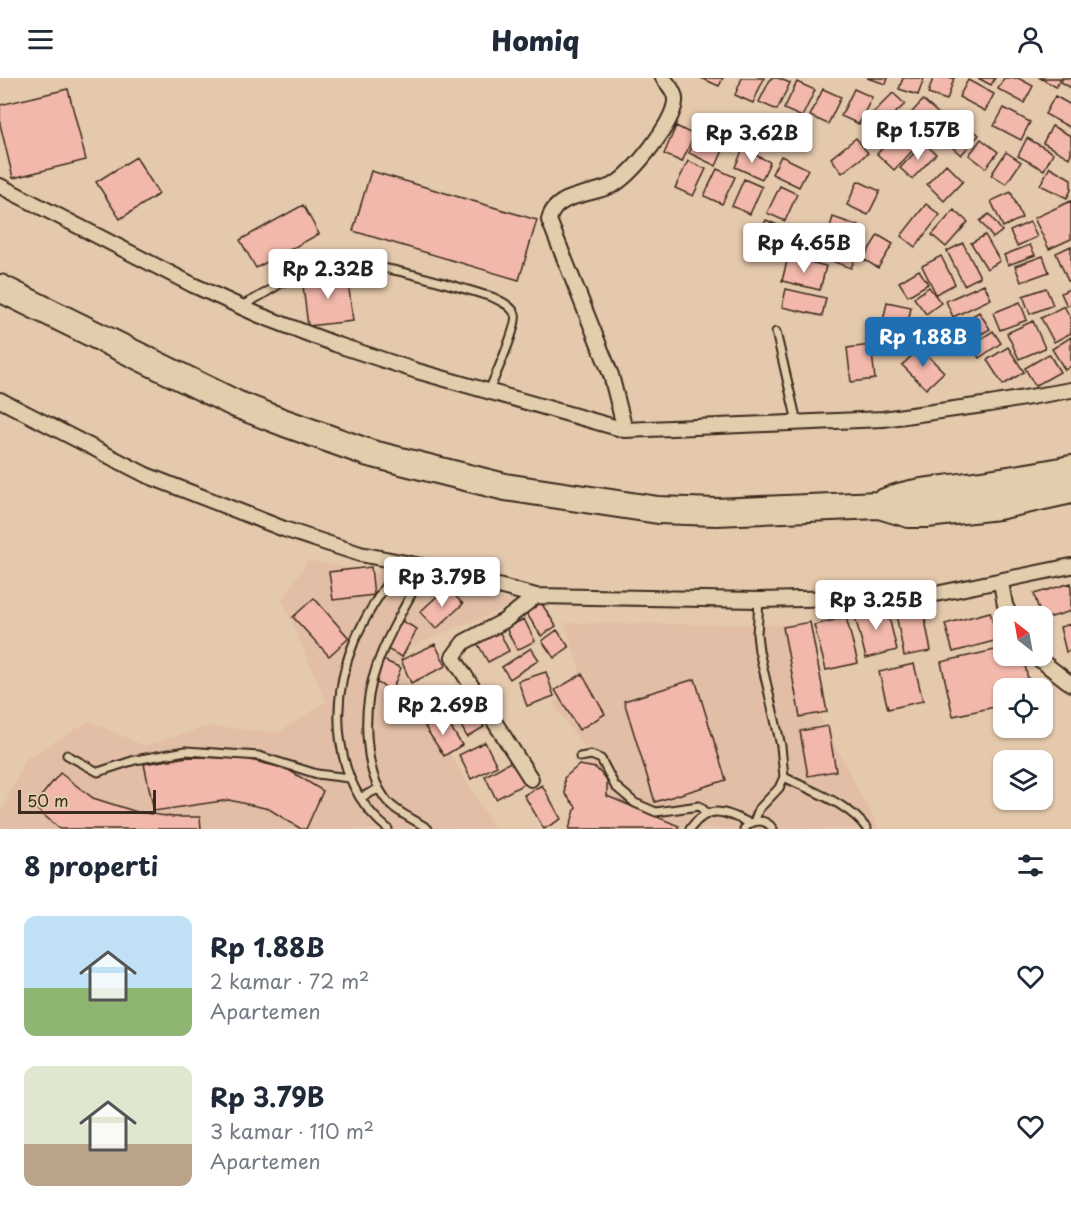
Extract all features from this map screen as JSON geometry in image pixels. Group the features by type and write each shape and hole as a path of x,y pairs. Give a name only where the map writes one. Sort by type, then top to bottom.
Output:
{"highway":[{"path":"0,288 236,404 369,453 505,487 658,510 716,512 879,506 909,514 937,514 998,506 1071,490"},
{"path":"879,506 894,498 914,492 1037,476 1071,469"}],"street":[{"path":"626,430 611,375 549,220 559,203 616,183 628,174 649,149 662,131 675,102 672,90 663,78"},
{"path":"0,186 186,281 240,306 335,344 443,379 626,430 883,419 1071,390"},
{"path":"0,400 146,475 284,529 360,554 426,567 536,596 759,600 926,596 1071,566"},
{"path":"1001,582 1005,606"},
{"path":"531,779 453,657 464,642 504,621 536,596"},
{"path":"1048,666 1071,684"}],"lane":[{"path":"240,306 298,272 323,265 353,265 396,272 492,297 512,309 515,318 513,330 489,391"},
{"path":"776,332 797,422"},
{"path":"388,829 380,823 360,798 349,778 339,738 339,701 354,641 401,562"},
{"path":"426,567 386,640 372,677 367,702 367,741 370,768 378,789 396,809 428,829"},
{"path":"749,825 759,808 778,788 784,777 781,746 759,651 757,634 759,600"},
{"path":"67,755 98,772 135,760 186,751 216,752 259,756 316,774 349,778"},
{"path":"580,757 591,755 601,759 615,786 635,803 656,812 699,806 707,813"},
{"path":"784,777 840,805 867,829"},
{"path":"360,798 378,789"},
{"path":"690,829 707,813 720,812 749,825 765,822 773,829"}],"shaded area":[{"path":"308,560 520,602 407,648 396,664 495,829 7,829 0,826 0,815 25,759 90,721 144,746 208,726 278,733 326,702 282,600"},
{"path":"565,623 801,625 818,713 879,829 578,829 587,805 561,784 592,758 553,704 582,678"}],"building":[{"path":"701,78 723,78 719,86"},
{"path":"742,78 764,78 753,103 735,95"},
{"path":"771,78 790,83 777,110 759,102"},
{"path":"867,78 888,78 886,84"},
{"path":"903,78 924,78 918,95 899,89"},
{"path":"933,78 954,78 947,100 928,94"},
{"path":"978,78 995,78 991,85"},
{"path":"1004,78 1018,78 1033,86 1024,103 998,89"},
{"path":"1040,78 1061,78 1056,87"},
{"path":"1063,78 1071,78 1071,88 1061,82"},
{"path":"968,80 994,94 985,111 959,97"},
{"path":"797,82 815,90 802,117 784,109"},
{"path":"68,89 86,160 13,178 0,124 0,105"},
{"path":"823,89 841,97 828,124 810,116"},
{"path":"854,89 872,97 859,124 841,116"},
{"path":"893,93 905,104 875,133 864,122"},
{"path":"1055,96 1071,105 1071,128 1045,114"},
{"path":"923,100 949,123 931,143 905,120"},
{"path":"1004,108 1030,122 1021,140 994,126"},
{"path":"963,121 979,135 961,155 946,142"},
{"path":"676,126 694,135 682,162 664,154"},
{"path":"1052,126 1071,136 1069,158 1043,143"},
{"path":"900,129 918,145 894,170 877,154"},
{"path":"697,135 724,148 716,166 689,153"},
{"path":"856,138 868,153 842,173 831,158"},
{"path":"1027,138 1053,153 1044,170 1018,156"},
{"path":"981,139 998,152 986,168 969,155"},
{"path":"924,143 936,154 912,179 900,168"},
{"path":"743,149 770,162 762,179 735,167"},
{"path":"1006,152 1021,162 1006,184 991,175"},
{"path":"781,156 808,169 799,187 772,174"},
{"path":"136,157 159,194 120,219 96,182"},
{"path":"688,161 706,169 693,196 675,188"},
{"path":"946,164 963,181 944,201 927,184"},
{"path":"1050,167 1071,179 1071,190 1067,198 1040,185"},
{"path":"717,169 735,177 722,204 704,196"},
{"path":"371,171 537,220 519,280 353,231"},
{"path":"744,179 762,187 750,214 732,206"},
{"path":"858,181 880,191 868,215 847,205"},
{"path":"780,186 797,194 785,221 767,213"},
{"path":"1011,192 1022,218 1003,227 991,201"},
{"path":"1071,201 1071,239 1049,249 1034,218"},
{"path":"926,204 940,215 915,247 901,236"},
{"path":"303,205 319,234 256,268 240,240"},
{"path":"954,210 968,222 946,247 932,235"},
{"path":"989,214 1002,231 993,238 980,221"},
{"path":"833,217 864,228 857,244 828,234"},
{"path":"766,220 784,228 772,255 754,247"},
{"path":"1030,222 1037,237 1017,246 1010,231"},
{"path":"878,235 893,244 878,268 863,259"},
{"path":"985,235 1000,261 987,269 971,243"},
{"path":"829,243 857,253 851,268 824,258"},
{"path":"963,243 980,277 964,285 947,251"},
{"path":"1030,245 1035,255 1008,265 1004,255"},
{"path":"1071,246 1071,280 1068,281 1056,253"},
{"path":"941,256 955,284 936,294 922,266"},
{"path":"1043,256 1049,272 1021,282 1015,266"},
{"path":"788,257 826,266 820,290 782,281"},
{"path":"919,270 928,284 908,296 899,282"},
{"path":"347,273 353,321 308,326 302,278"},
{"path":"984,284 991,299 953,317 946,301"},
{"path":"929,287 941,303 926,314 914,298"},
{"path":"1046,288 1053,305 1030,314 1023,296"},
{"path":"1071,288 1071,304 1067,306 1061,293"},
{"path":"786,289 826,298 822,316 782,307"},
{"path":"887,302 911,307 905,340 880,336"},
{"path":"1020,302 1027,320 1000,330 993,313"},
{"path":"1064,306 1071,319 1071,333 1054,342 1041,318"},
{"path":"979,312 990,329 964,344 954,327"},
{"path":"1033,321 1045,348 1019,359 1007,333"},
{"path":"993,331 1001,343 979,358 971,345"},
{"path":"1071,337 1071,366 1065,370 1052,349"},
{"path":"871,345 875,379 851,382 847,348"},
{"path":"1008,347 1024,372 1003,385 987,360"},
{"path":"920,348 944,372 926,389 902,365"},
{"path":"1049,354 1060,372 1035,386 1025,368"},
{"path":"371,567 374,595 333,600 329,572"},
{"path":"1071,583 1071,611 1053,617 1053,606 1038,606 1034,594"},
{"path":"447,587 463,604 436,629 420,612"},
{"path":"314,598 349,638 329,656 293,617"},
{"path":"540,601 556,626 541,636 525,611"},
{"path":"886,605 897,650 866,658 854,613"},
{"path":"923,609 931,651 904,656 896,614"},
{"path":"990,612 993,622 993,641 953,652 945,624"},
{"path":"846,617 858,663 826,670 814,625"},
{"path":"524,619 535,641 517,650 506,628"},
{"path":"400,620 417,629 402,657 385,648"},
{"path":"810,622 827,712 800,717 783,627"},
{"path":"1071,624 1071,650 1066,652 1060,627"},
{"path":"497,627 509,651 488,662 475,639"},
{"path":"557,630 569,647 554,658 542,641"},
{"path":"435,644 446,666 411,683 401,660"},
{"path":"531,648 539,660 510,679 502,667"},
{"path":"993,650 993,666 1025,666 1028,678 993,678 993,707 953,716 941,662"},
{"path":"383,660 401,668 392,690 373,681"},
{"path":"914,664 923,701 888,709 879,672"},
{"path":"546,672 554,696 527,706 518,681"},
{"path":"582,674 605,714 579,730 555,690"},
{"path":"695,679 726,780 655,802 624,701"},
{"path":"472,707 484,727 467,737 456,716"},
{"path":"443,715 462,745 444,756 425,727"},
{"path":"828,726 836,771 808,776 800,731"},
{"path":"485,742 497,766 471,779 459,755"},
{"path":"188,757 242,758 287,769 323,791 306,829 301,829 269,809 229,800 154,811 144,764"},
{"path":"512,761 524,784 496,799 485,776"},
{"path":"579,765 596,768 607,780 607,796 679,826 677,829 569,829 576,807 565,794 564,778"},
{"path":"60,773 93,798 137,812 174,817 200,817 201,829 60,829 33,806"},
{"path":"542,785 561,819 544,829 524,795"}]}
